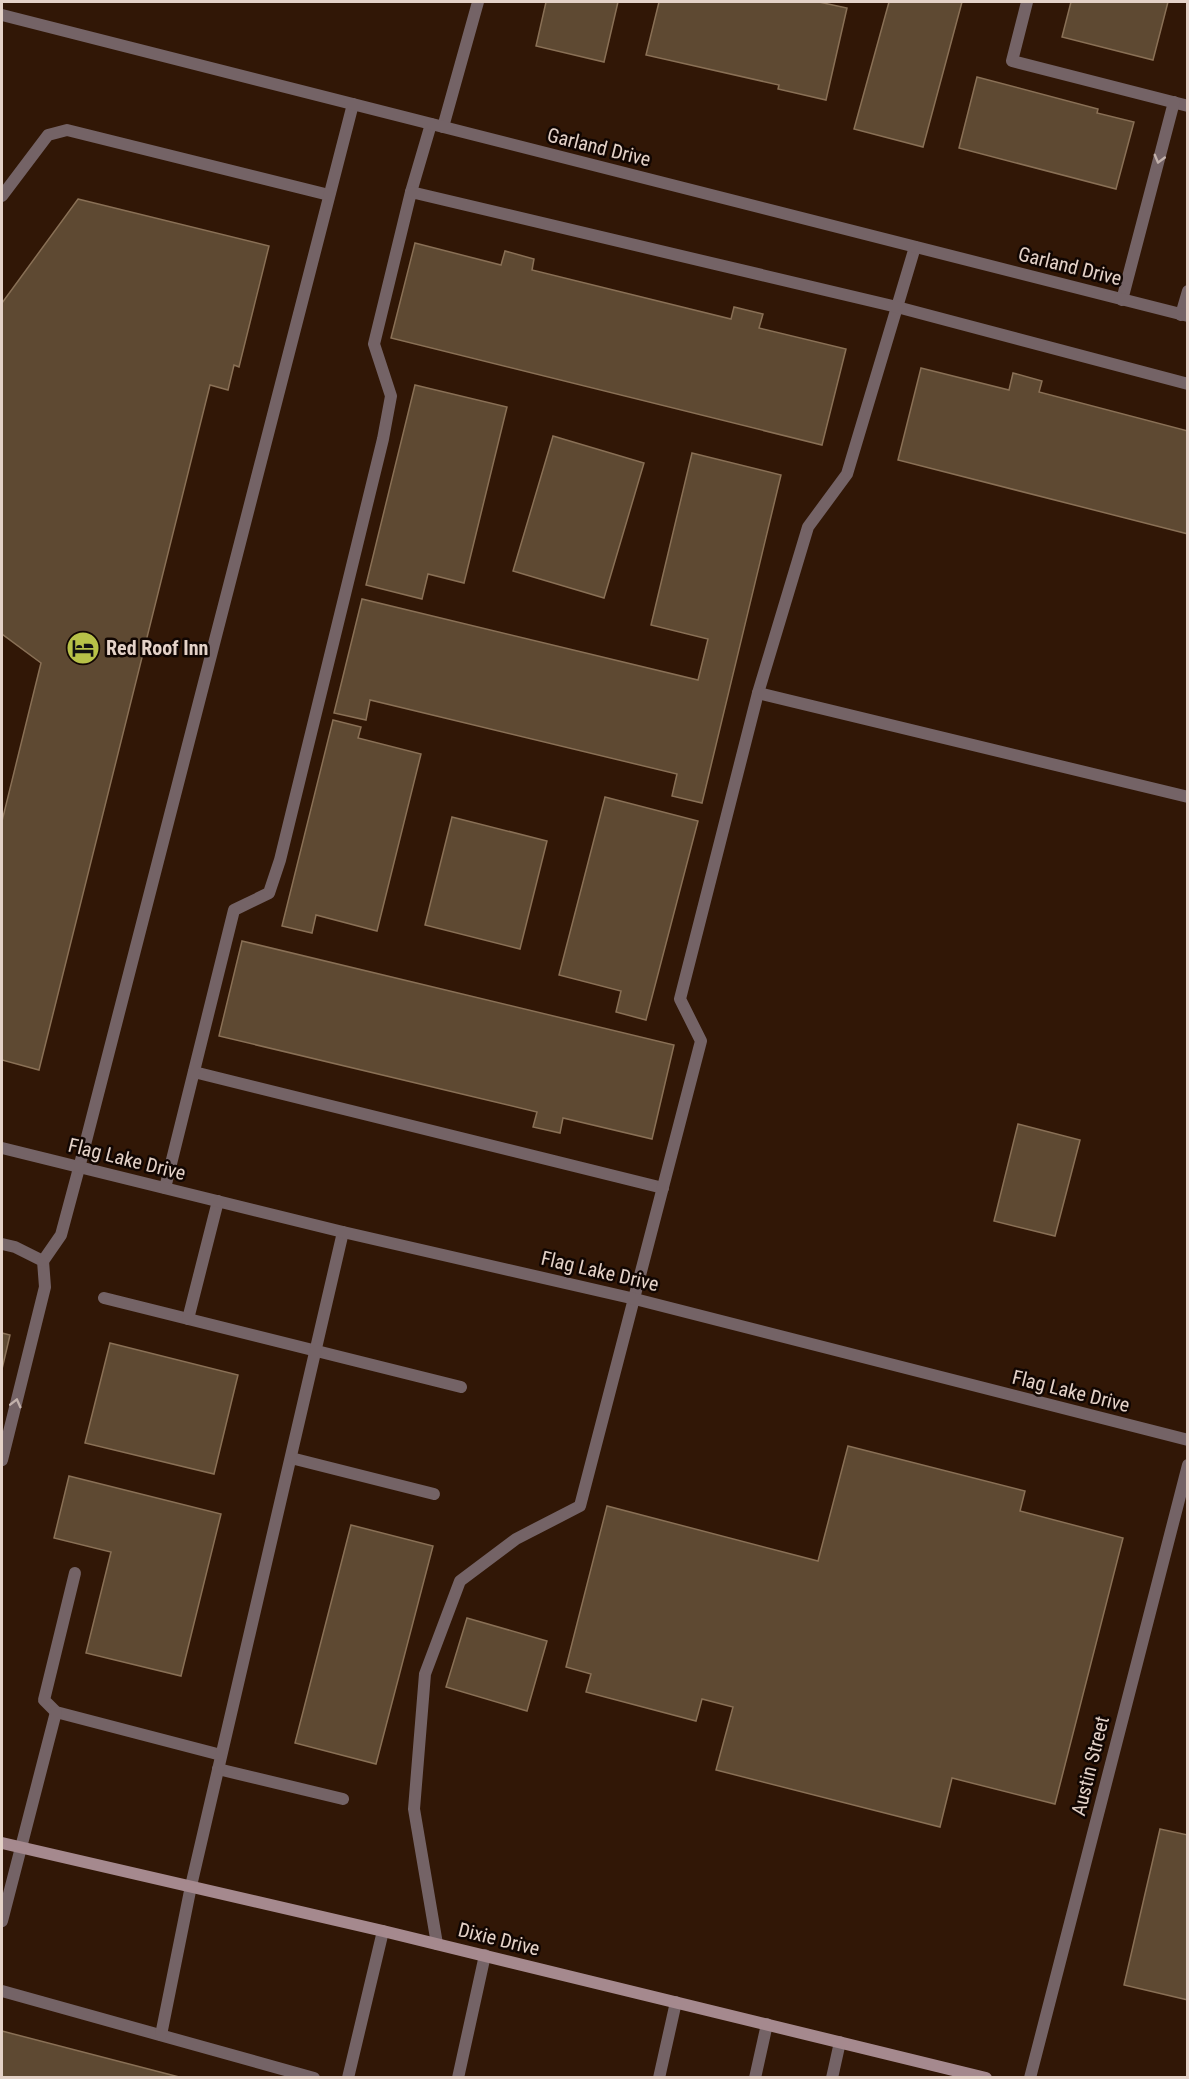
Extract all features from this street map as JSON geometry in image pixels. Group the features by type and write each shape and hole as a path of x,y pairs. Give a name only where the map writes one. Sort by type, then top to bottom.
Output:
{"main road":[{"name":"Dixie Drive","path":"2,1843 485,1955 986,2078"}],"street":[{"path":"165,1188 234,910 269,893 280,860 391,396 374,345 411,192 437,125 478,2"},
{"path":"1027,2 1012,61 1188,106"},
{"name":"Garland Drive","path":"2,15 1184,316"},
{"path":"1122,300 1174,102"},
{"path":"2,1460 45,1287 43,1261 61,1235 80,1168 353,104"},
{"path":"2,196 48,135 67,130 329,195"},
{"path":"411,192 897,307 1188,384"},
{"path":"437,1944 414,1809 425,1674 460,1581 516,1539 580,1506 701,1041 680,999 758,693 808,527 847,474 915,247"},
{"path":"1184,316 1188,291"},
{"path":"758,693 1188,797"},
{"path":"194,1072 663,1188"},
{"name":"Flag Lake Drive","path":"2,1148 343,1232 634,1299 1188,1440"},
{"path":"188,1319 218,1201"},
{"path":"161,2035 191,1886 343,1232"},
{"path":"2,1244 15,1247 43,1261"},
{"path":"104,1298 460,1387"},
{"path":"291,1458 434,1494"},
{"name":"Austin Street","path":"1030,2078 1188,1465"},
{"path":"75,1573 44,1700 56,1712 221,1755"},
{"path":"2,1922 56,1712"},
{"path":"218,1769 343,1799"},
{"path":"348,2078 383,1931"},
{"path":"458,2078 485,1955"},
{"path":"2,1992 314,2078"},
{"path":"659,2078 676,2002"},
{"path":"755,2078 767,2024"},
{"path":"832,2078 840,2042"}],"building":[{"path":"546,2 618,2 604,62 536,46"},
{"path":"659,2 819,2 847,8 826,100 778,89 779,85 646,55"},
{"path":"889,2 962,2 923,147 854,129"},
{"path":"1071,2 1168,2 1153,60 1062,37"},
{"path":"977,77 1098,109 1097,113 1134,122 1116,189 959,148"},
{"name":"Red Roof Inn","path":"78,199 269,246 239,367 234,365 228,390 210,385 39,1070 2,1060 2,821 41,663 2,634 2,303"},
{"path":"415,243 501,265 505,251 534,259 532,270 731,319 734,307 763,314 759,328 846,349 822,445 391,338"},
{"path":"921,368 1009,390 1013,373 1042,381 1039,392 1188,431 1188,534 898,460"},
{"path":"415,385 507,407 464,583 428,574 422,599 366,585"},
{"path":"553,436 644,463 604,598 513,571"},
{"path":"692,453 781,475 702,803 672,796 677,774 370,700 366,720 334,713 362,599 698,680 708,639 651,625"},
{"path":"333,720 361,727 358,738 421,754 377,931 316,915 312,933 282,926"},
{"path":"605,797 698,821 646,1020 616,1012 621,991 559,975"},
{"path":"452,817 547,841 520,949 425,925"},
{"path":"242,941 674,1045 652,1139 563,1118 560,1133 533,1127 537,1112 219,1036"},
{"path":"1018,1124 1080,1140 1055,1236 994,1221"},
{"path":"2,1333 10,1335 2,1369"},
{"path":"110,1343 238,1375 214,1474 85,1443"},
{"path":"848,1446 1025,1491 1020,1511 1123,1538 1055,1804 952,1778 940,1827 716,1770 733,1707 702,1699 696,1721 586,1692 591,1674 566,1667 607,1506 818,1561"},
{"path":"69,1476 221,1514 181,1676 86,1653 111,1552 54,1538"},
{"path":"351,1525 433,1546 376,1764 295,1743"},
{"path":"467,1618 547,1641 527,1711 446,1687"},
{"path":"1160,1829 1188,1835 1188,2000 1124,1985"},
{"path":"2,2031 183,2078 2,2078"}],"place":[{"name":"Red Roof Inn","path":"83,648"}]}
